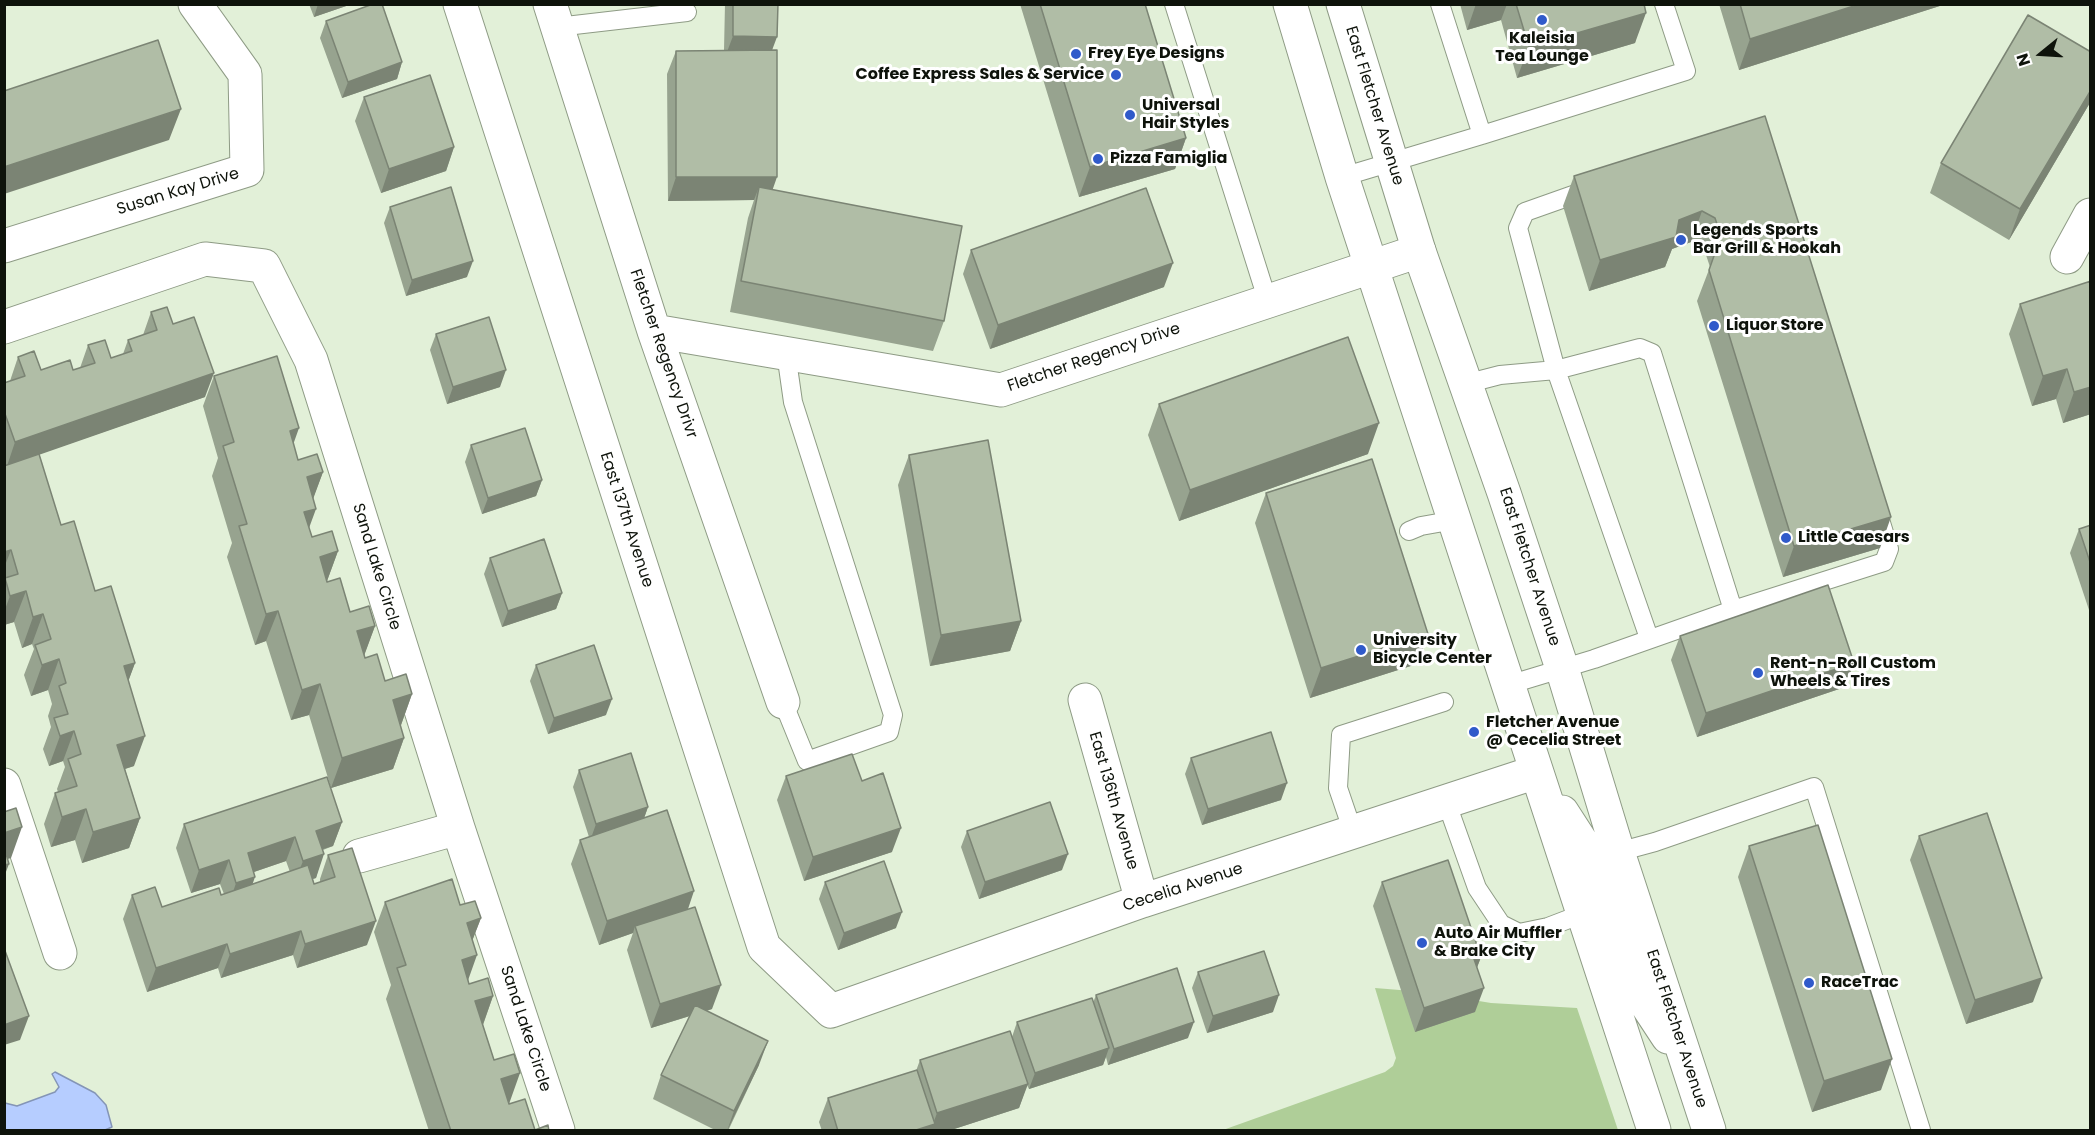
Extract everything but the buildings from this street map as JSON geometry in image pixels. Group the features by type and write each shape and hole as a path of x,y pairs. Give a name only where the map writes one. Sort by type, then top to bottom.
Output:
{"street":[{"name":"Susan Kay Drive","path":"4,246 247,170 244,74 195,4"},
{"name":"East 137th Avenue","path":"460,4 764,947 831,1011"},
{"path":"1290,4 1342,177 1654,1131"},
{"name":"East Fletcher Avenue","path":"1342,4 1419,251 1562,668 1618,852 1709,1131"},
{"name":"Fletcher Regency Drivr","path":"553,16 654,331 783,702"},
{"path":"2067,257 2091,215"},
{"name":"Fletcher Regency Drive","path":"654,331 1001,390 1419,251"},
{"name":"Sand Lake Circle","path":"4,327 205,260 264,266 311,360 458,828 558,1131"},
{"name":"East 136th Avenue","path":"1085,700 1142,902"},
{"name":"Cecelia Avenue","path":"831,1011 1142,902 1536,772"},
{"path":"1536,772 1593,860 1639,993 1691,1071"},
{"path":"4,785 60,953"},
{"path":"359,856 458,828"}],"lane":[{"path":"1174,4 1268,302"},
{"path":"1440,4 1482,135"},
{"path":"1342,177 1390,160 1429,152 1686,71 1664,4"},
{"path":"553,16 687,12"},
{"path":"1612,181 1525,212 1518,228 1556,370 1649,639"},
{"path":"1465,384 1500,375 1556,370 1640,348 1652,353 1733,610"},
{"path":"783,702 807,761 889,732 893,716 793,402 786,353"},
{"path":"1508,685 1884,562 1889,549 1872,492"},
{"path":"1409,531 1421,526 1455,520"},
{"path":"1353,832 1338,788 1341,735 1444,702"},
{"path":"1618,852 1655,842 1814,787 1921,1131"},
{"path":"1446,801 1477,888 1501,924 1519,933 1548,927 1582,914"}],"green space":[{"path":"1375,988 1424,992 1491,1003 1577,1008 1618,1130 1223,1130 1385,1072 1393,1066 1396,1058"}],"water":[{"path":"55,1072 95,1093 106,1105 112,1127 105,1130 5,1130 5,1103 17,1106 55,1092 59,1087 52,1074"}],"place":[{"name":"Kaleisia Tea Lounge","path":"1542,20"},
{"name":"Frey Eye Designs","path":"1076,54"},
{"name":"Coffee Express Sales & Service","path":"1116,75"},
{"name":"Universal Hair Styles","path":"1130,115"},
{"name":"Pizza Famiglia","path":"1098,159"},
{"name":"Legends Sports Bar Grill & Hookah","path":"1681,240"},
{"name":"Liquor Store","path":"1714,326"},
{"name":"Little Caesars","path":"1786,538"},
{"name":"University Bicycle Center","path":"1361,650"},
{"name":"Rent-n-Roll Custom Wheels & Tires","path":"1758,673"},
{"name":"Fletcher Avenue @ Cecelia Street","path":"1474,732"},
{"name":"Auto Air Muffler & Brake City","path":"1422,943"},
{"name":"RaceTrac","path":"1809,983"}]}
